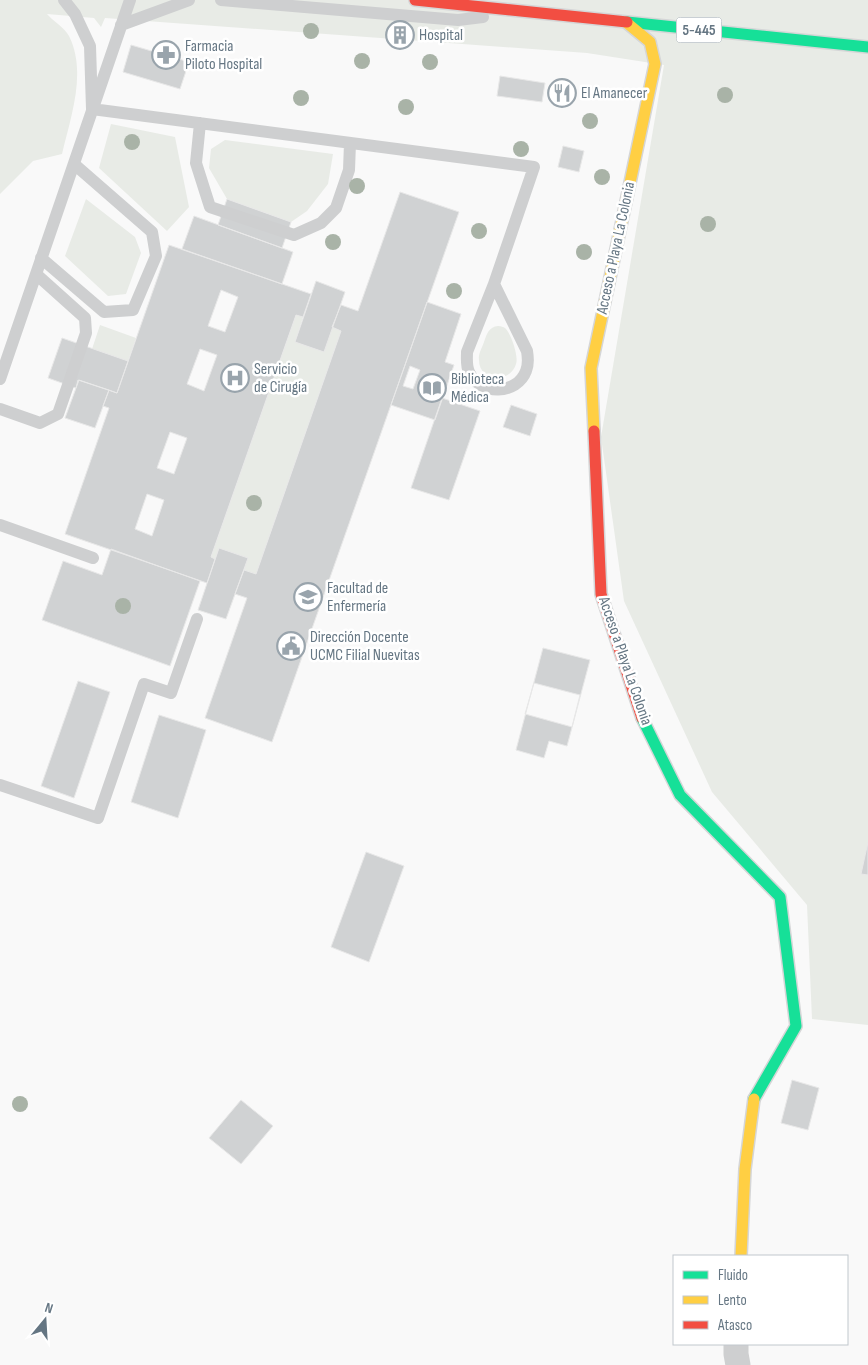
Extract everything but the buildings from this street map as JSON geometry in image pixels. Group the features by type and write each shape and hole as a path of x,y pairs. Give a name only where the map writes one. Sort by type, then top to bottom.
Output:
{"main road":[{"name":"5-445","path":"415,0 868,47"},
{"path":"530,12 538,0"},
{"name":"Acceso a Playa La Colonia","path":"627,23 650,42 656,64 591,368 601,594 642,717 680,795 780,898 796,1026 754,1099 745,1169 741,1255"}],"street":[{"path":"736,1345 738,1365"}],"lane":[{"path":"64,0 75,14 90,46 92,109"},
{"path":"0,379 130,0"},
{"path":"121,26 189,0"},
{"path":"221,0 458,20 530,12"},
{"path":"502,0 530,12"},
{"path":"92,109 534,167 494,284 467,352 466,362 469,372 475,380 483,387 503,390 521,380 528,361 527,351 494,284"},
{"path":"200,123 196,163 210,207 294,235 321,223 336,208 349,170 350,143"},
{"path":"41,258 104,312 133,310 156,256 152,232 74,164"},
{"path":"0,409 40,424 58,414 86,333 85,318 36,274"},
{"path":"0,525 93,558"},
{"path":"0,784 98,818 144,684 171,693 197,619"}],"shaded area":[{"path":"0,0 868,0 868,1025 812,1019 807,905 712,792 624,601 601,437 664,65 587,53 105,18 101,27 94,18 47,14 69,36 77,64 76,94 62,154 33,161 0,194"},
{"path":"111,124 175,137 189,207 167,231 99,168"},
{"path":"225,140 333,154 328,184 307,211 291,222 227,199 209,168 211,149"},
{"path":"86,199 135,237 141,253 126,294 108,296 65,256"},
{"path":"296,315 303,317 295,342 324,352 332,327 341,331 256,574 244,570 247,558 219,548 215,559 211,557"},
{"path":"100,325 136,338 128,361 92,349"},
{"path":"498,326 505,328 510,335 517,361 513,370 508,375 495,378 484,373 480,367 479,358 487,333 490,329"}],"traffic: fast":[{"path":"627,22 868,47"},
{"path":"642,718 680,795 780,897 796,1026 754,1099"}],"traffic: slow":[{"path":"594,431 591,368 655,64 650,42 627,23"},
{"path":"741,1255 745,1169 754,1099"}],"traffic: jam":[{"path":"415,0 627,22"},
{"path":"594,431 601,594 642,718"}],"place":[{"name":"Hospital","path":"400,35"},
{"name":"Farmacia Piloto Hospital","path":"166,55"},
{"name":"El Amanecer","path":"562,93"},
{"name":"Servicio de Cirugía","path":"235,378"},
{"name":"Biblioteca Médica","path":"432,388"},
{"name":"Facultad de Enfermería","path":"308,597"},
{"name":"Dirección Docente UCMC Filial Nuevitas","path":"291,646"}]}
